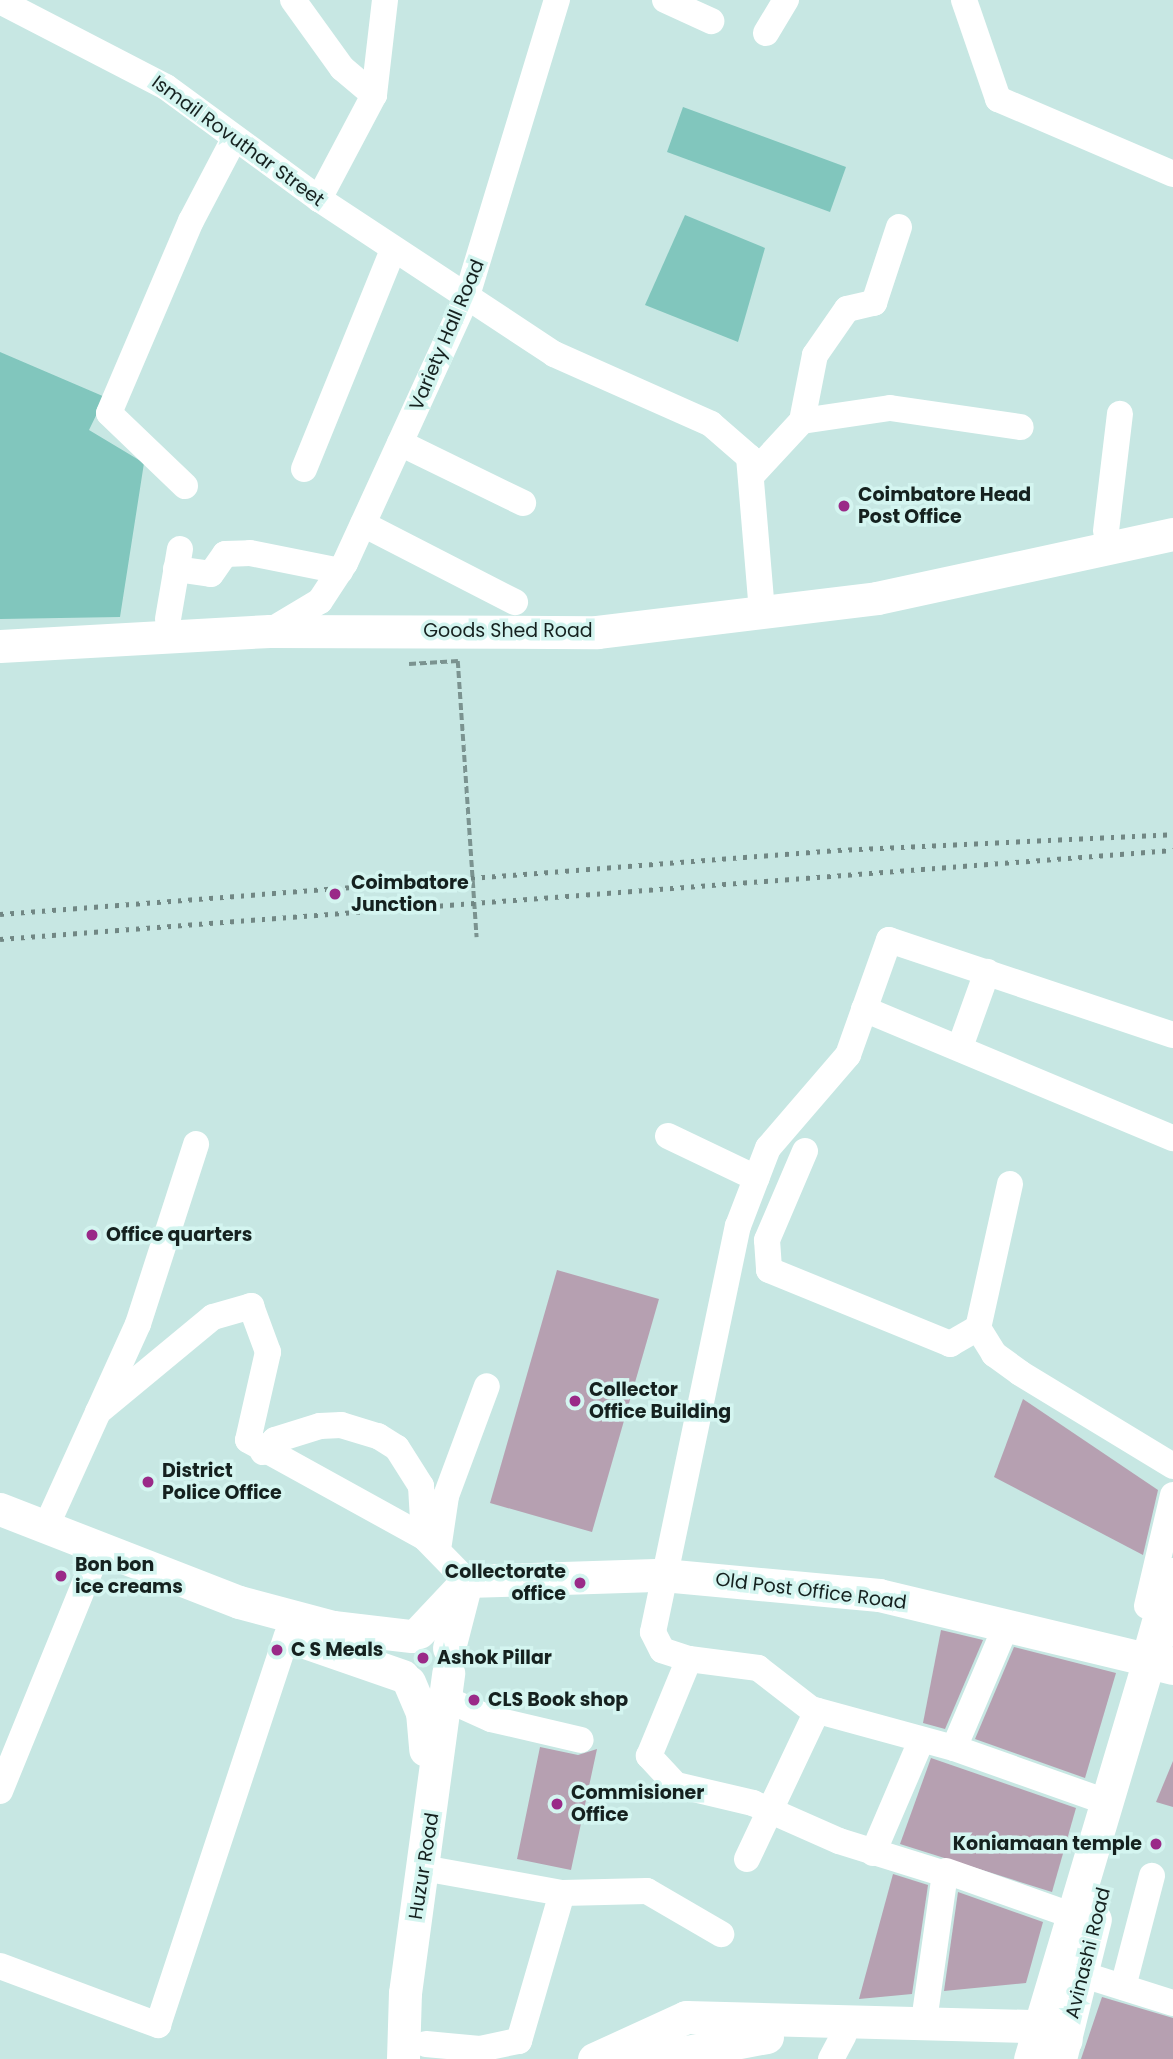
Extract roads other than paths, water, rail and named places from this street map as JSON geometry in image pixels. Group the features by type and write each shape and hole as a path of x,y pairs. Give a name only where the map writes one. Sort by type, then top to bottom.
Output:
{"main road":[{"path":"1010,569 1052,543 1173,516"},
{"name":"Goods Shed Road","path":"0,646 270,631 597,632 877,598 1173,534"},
{"path":"1010,569 1055,576 1173,550"},
{"path":"0,1509 45,1529 287,1617 437,1635 447,1673"},
{"path":"0,1529 92,1566 426,1687 447,1673 467,1581"},
{"name":"Old Post Office Road","path":"467,1581 663,1575 879,1595 1006,1626 1167,1636"},
{"path":"406,1679 397,1659 415,1634 467,1581"},
{"name":"Avinashi Road","path":"1048,2048 1074,1916 1109,1802 1167,1636"},
{"name":"Avinashi Road","path":"1048,2048 1081,1974 1167,1636"},
{"name":"Huzur Road","path":"415,2051 405,1993 447,1673"},
{"name":"Huzur Road","path":"386,2059 403,1880 423,1765 422,1713 406,1679"},
{"path":"594,2059 685,2017 924,2021 1048,2048"},
{"path":"649,2059 738,2037 837,2047 1048,2048"}],"street":[{"path":"293,0 342,68 374,95"},
{"path":"319,199 374,95 385,0"},
{"name":"Variety Hall Road","path":"270,631 320,601 340,571 466,299 557,0"},
{"path":"665,0 711,21"},
{"path":"766,33 786,0"},
{"path":"964,0 998,99 1173,174"},
{"name":"Ismail Rovuthar Street","path":"0,1 166,87 234,139 393,250 554,354 711,424 749,457 752,475"},
{"path":"185,486 109,413 191,221 234,139"},
{"path":"762,612 752,475 802,422 815,355 847,309 874,303 899,227"},
{"path":"304,468 393,250"},
{"path":"802,422 890,408 1021,427"},
{"path":"1106,531 1119,414"},
{"path":"400,443 523,503"},
{"path":"363,524 515,603"},
{"path":"169,619 178,559 211,574 225,554 250,552 340,571"},
{"path":"1109,1802 954,1748 817,1711 758,1668 689,1659 662,1650 653,1632 738,1226 768,1148 848,1055 889,940 1173,1035"},
{"path":"960,1047 986,972"},
{"path":"864,1009 1173,1138"},
{"path":"668,1136 756,1178"},
{"path":"45,1529 138,1324 196,1144"},
{"path":"805,1152 767,1240 768,1270 950,1344 978,1328"},
{"path":"1010,1184 978,1328 994,1354 1020,1373 1173,1466"},
{"path":"98,1412 213,1317 251,1306 268,1352 247,1433 263,1452 431,1543 467,1581"},
{"path":"431,1543 487,1386"},
{"path":"263,1452 275,1440 320,1426 341,1425 378,1436 397,1448 421,1486 431,1543"},
{"path":"1167,1636 1146,1610 1173,1495"},
{"path":"0,1791 92,1566"},
{"path":"954,1748 1006,1626"},
{"path":"0,1966 158,2025 287,1636"},
{"path":"689,1659 649,1756 654,1766 676,1785 766,1808 873,1853 945,1874 924,2021"},
{"path":"447,1673 491,1720 581,1740"},
{"path":"747,1859 766,1808 817,1711"},
{"path":"873,1853 921,1741"},
{"path":"423,1868 562,1894 647,1891 720,1934"},
{"path":"946,1871 1074,1916"},
{"path":"1123,1987 1152,1876"},
{"path":"415,2051 480,2049 519,2041 562,1894"},
{"path":"1081,1974 1173,2003"}],"railway":[{"path":"0,914 838,850 1173,834"},
{"path":"0,939 1173,850"}],"place":[{"name":"Coimbatore Head Post Office","path":"844,506"},
{"name":"Coimbatore Junction","path":"335,894"},
{"name":"Office quarters","path":"92,1235"},
{"name":"Collector Office Building","path":"575,1401"},
{"name":"District Police Office","path":"148,1482"},
{"name":"Bon bon ice creams","path":"61,1576"},
{"name":"Collectorate office","path":"580,1583"},
{"name":"C S Meals","path":"277,1650"},
{"name":"Ashok Pillar","path":"423,1658"},
{"name":"CLS Book shop","path":"474,1700"},
{"name":"Commisioner Office","path":"557,1804"},
{"name":"Koniamaan temple","path":"1156,1844"}]}
